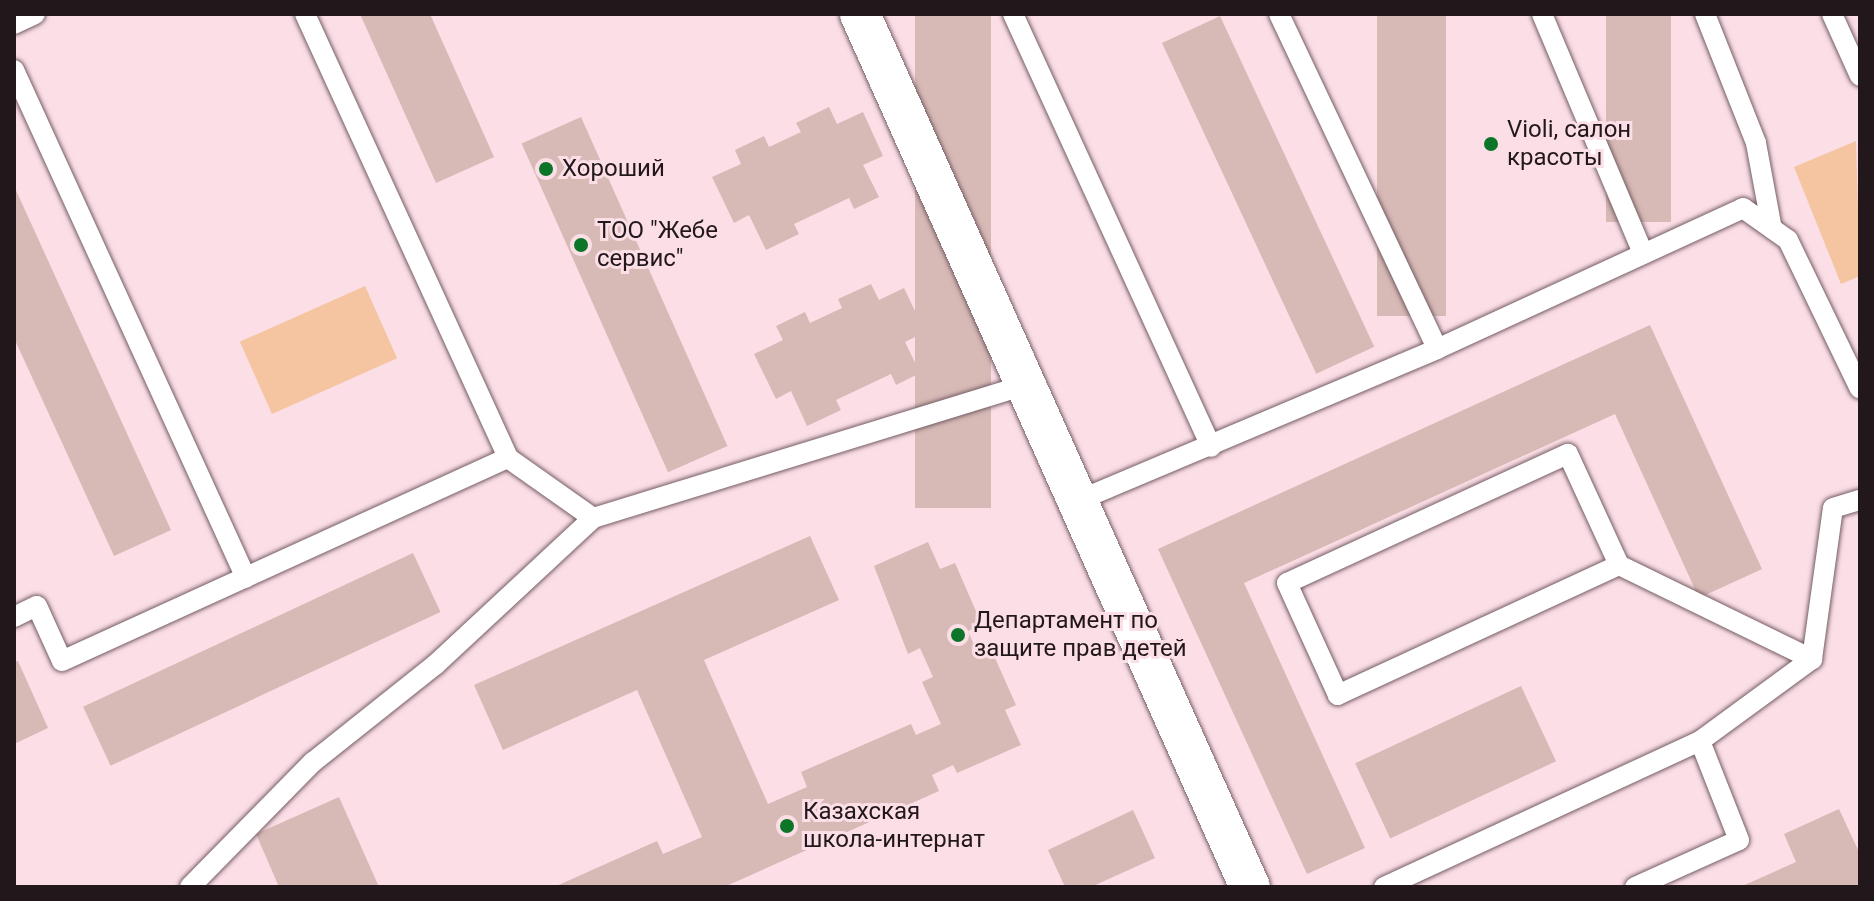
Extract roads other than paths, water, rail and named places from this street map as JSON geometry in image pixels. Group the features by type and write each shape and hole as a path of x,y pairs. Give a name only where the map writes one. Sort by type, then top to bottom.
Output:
{"street":[{"path":"860,14 1022,386 1250,887"}],"lane":[{"path":"14,24 35,14"},
{"path":"305,14 508,458 593,518"},
{"path":"1013,14 1211,447"},
{"path":"1279,14 1437,349"},
{"path":"1542,14 1643,253"},
{"path":"1705,14 1756,143 1772,229"},
{"path":"1832,14 1860,76"},
{"path":"14,70 246,578"},
{"path":"1075,502 1437,349 1743,208 1788,240 1860,389"},
{"path":"190,887 313,762 435,665 593,518 1022,386"},
{"path":"1619,565 1338,695 1287,583 1568,454 1619,565 1812,659"},
{"path":"14,617 37,606 62,661 508,458"},
{"path":"1384,887 1428,878 1700,741 1812,659 1833,508 1860,500"},
{"path":"1635,887 1739,840 1700,741"}],"place":[{"name":"Violi, салон красоты","path":"1491,144"},
{"name":"Хороший","path":"546,169"},
{"name":"ТОО \"Жебе сервис\"","path":"581,245"},
{"name":"Департамент по защите прав детей","path":"958,635"},
{"name":"Казахская школа-интернат","path":"787,826"}]}
